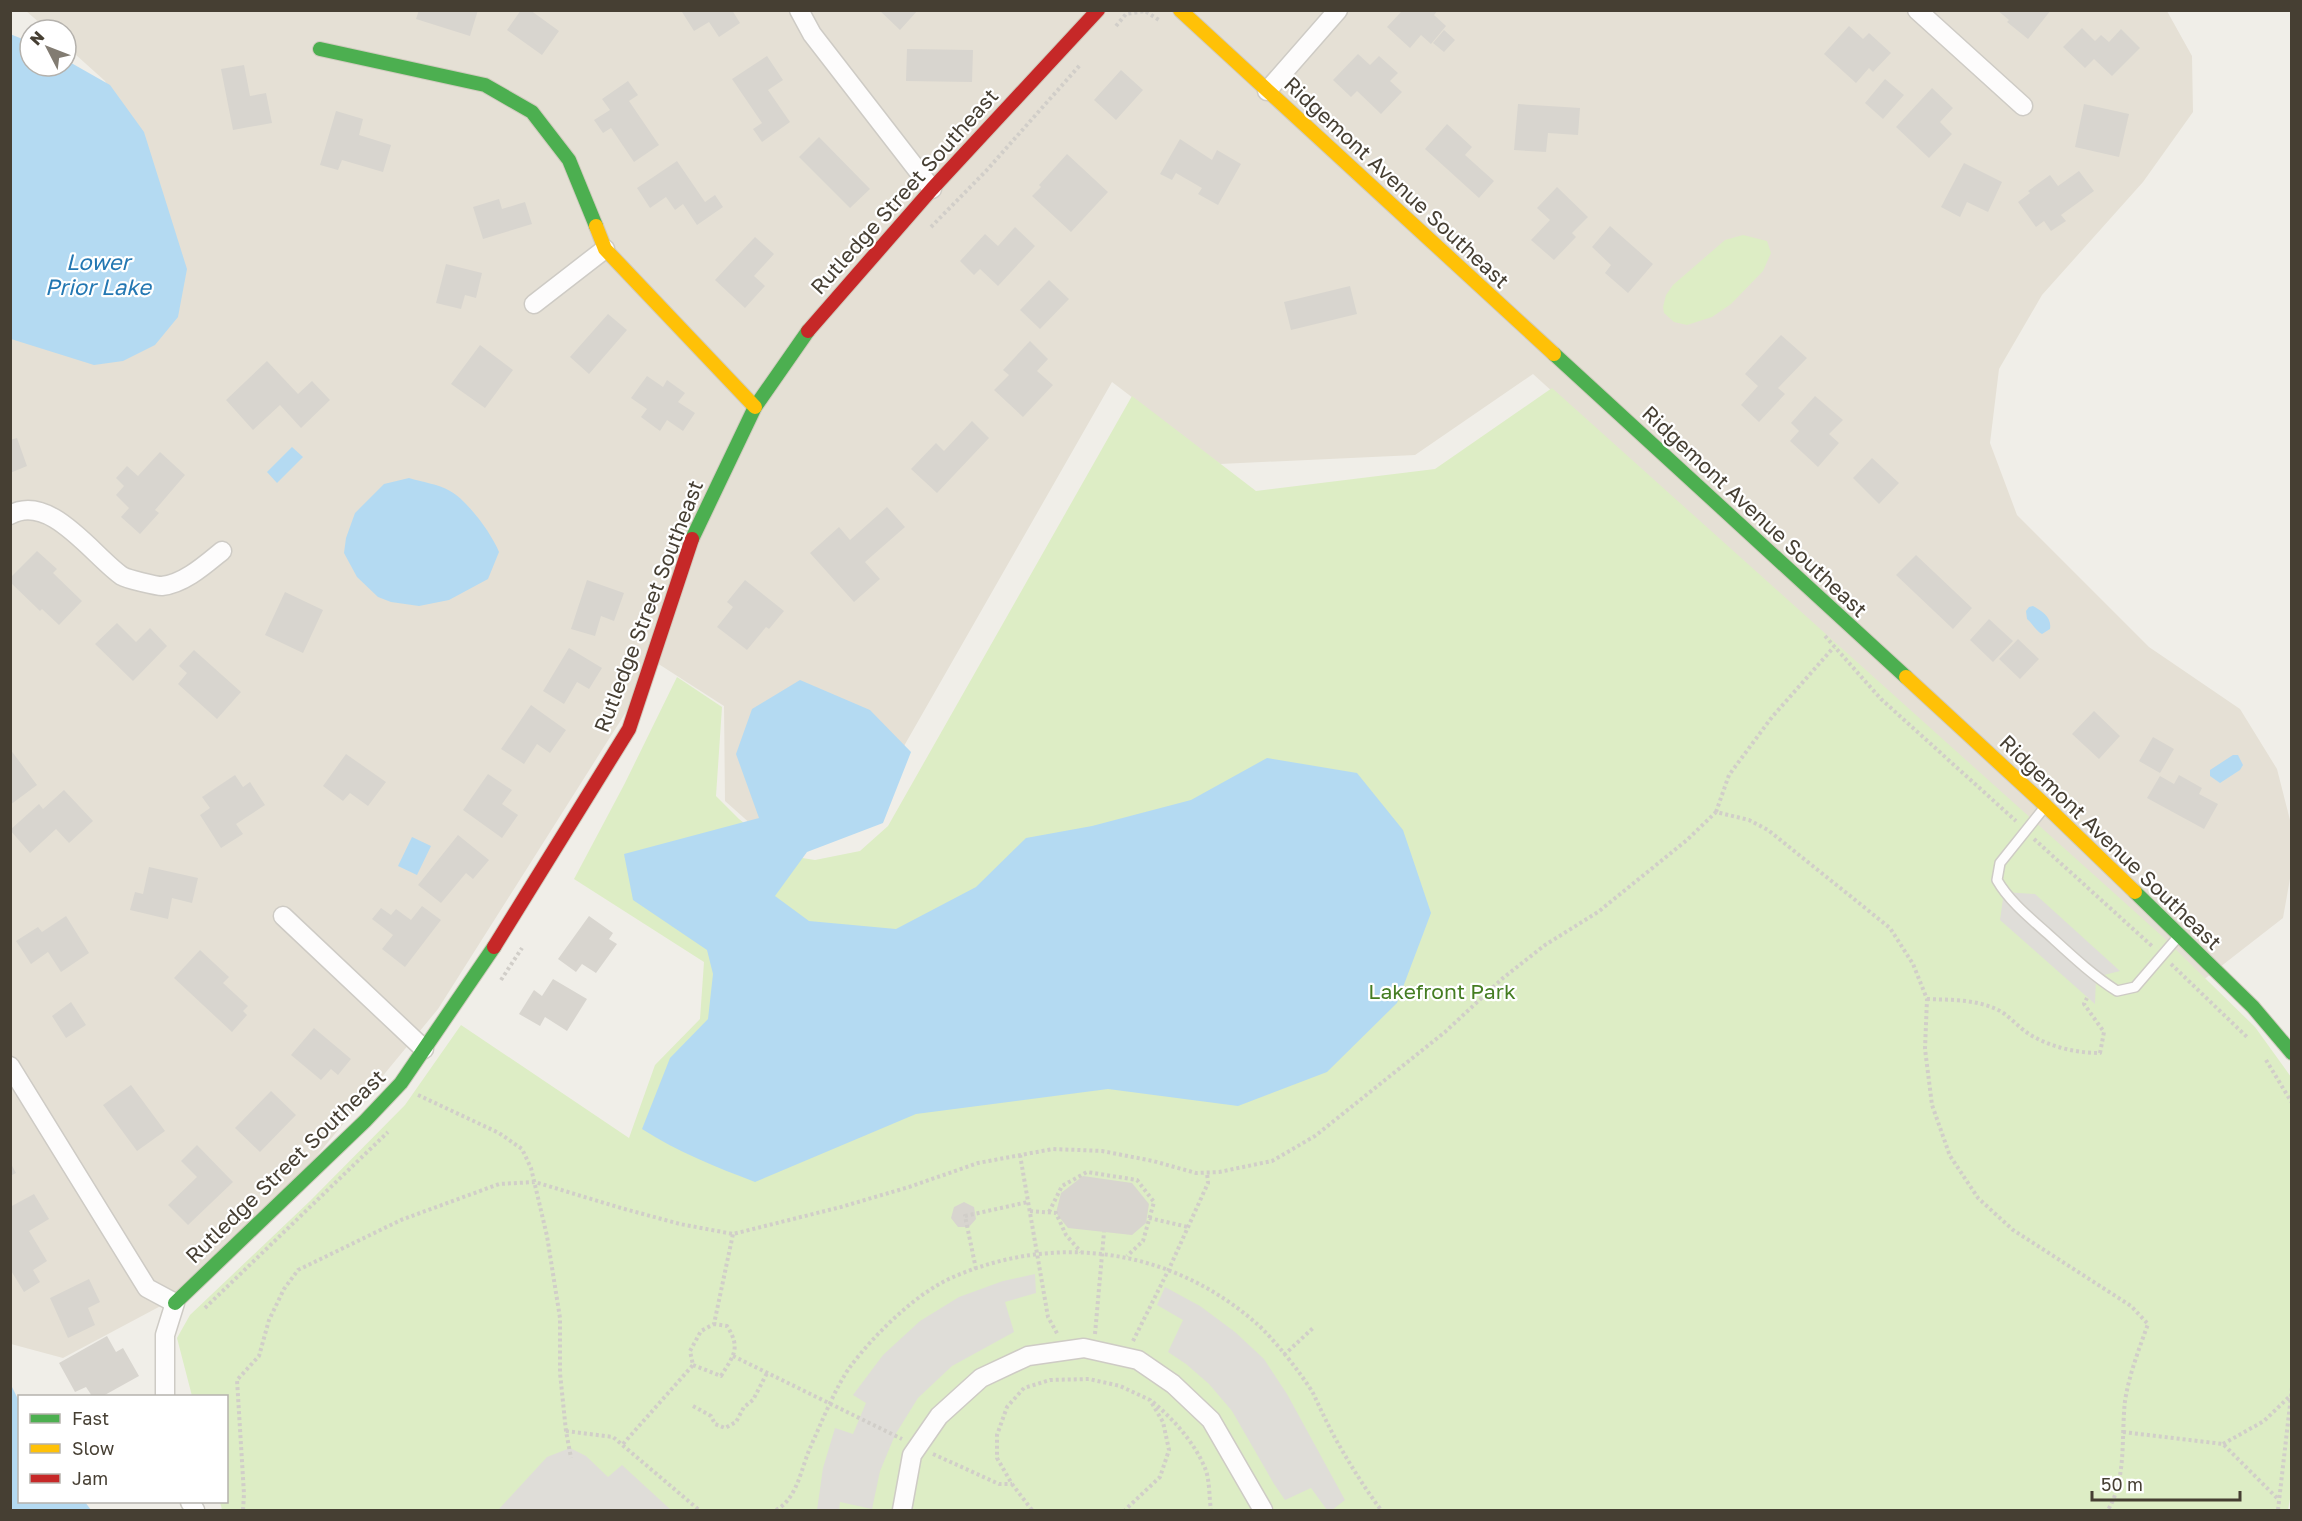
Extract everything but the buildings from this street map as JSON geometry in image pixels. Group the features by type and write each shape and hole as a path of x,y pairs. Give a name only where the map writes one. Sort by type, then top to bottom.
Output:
{"street":[{"path":"799,10 812,34 932,189"},
{"name":"Rutledge Street Southeast","path":"175,1303 365,1121 400,1083 492,950 629,729 693,536 755,407 804,335 932,189 1098,10"},
{"name":"Ridgemont Avenue Southeast","path":"1180,10 2046,806 2253,1007 2292,1053"},
{"path":"1267,91 1338,10"},
{"path":"1917,10 2023,106"},
{"path":"320,49 485,85 532,112 569,160 604,249 755,407"},
{"path":"534,304 604,249"},
{"path":"10,515 37,510 60,521 123,577 162,586 194,574 222,551"},
{"path":"283,916 423,1049"},
{"path":"10,1066 147,1288 175,1303 165,1335 165,1395"},
{"path":"902,1510 912,1455 939,1416 981,1378 1028,1356 1084,1348 1138,1360 1173,1384 1211,1419 1263,1510"}],"lane":[{"path":"2046,806 2000,863 1997,880 2004,892 2046,933 2096,977 2117,991 2135,987 2180,935"}],"path":[{"path":"1111,32 1126,14 1145,10 1163,24"},
{"path":"928,230 986,171 1087,58"},
{"path":"1818,629 1881,699 2162,955 2253,1044"},
{"path":"243,1510 237,1380 259,1356 269,1320 284,1289 298,1270 401,1220 499,1184 535,1182 631,1211 733,1234 909,1187 978,1163 1053,1149 1102,1151 1153,1161 1196,1173 1272,1161 1315,1136 1445,1032 1503,978 1545,945 1598,912 1686,840 1716,812 1729,775 1772,717 1834,647"},
{"path":"1716,812 1749,820 1768,830 1890,928 1913,964 1927,999 1925,1049 1932,1105 1950,1156 1978,1198 2013,1230 2131,1306 2148,1324 2126,1398 2120,1474 2114,1501 2108,1510"},
{"path":"498,984 522,948"},
{"path":"1927,999 1967,1001 1997,1009 2031,1035 2040,1039 2082,1053 2100,1053 2104,1032 2084,1004 2087,998"},
{"path":"2261,1051 2292,1103"},
{"path":"400,1083 420,1096 499,1133 522,1149 531,1168 560,1318 560,1373 571,1458"},
{"path":"420,1096 427,1087"},
{"path":"199,1314 389,1132"},
{"path":"1020,1155 1048,1317 1058,1335 1067,1336"},
{"path":"1049,1212 1062,1186 1088,1172 1137,1179 1154,1202 1143,1241 1126,1257"},
{"path":"1128,1344 1135,1340 1188,1227 1208,1183 1207,1173"},
{"path":"976,1269 965,1216 1028,1202"},
{"path":"1030,1211 1056,1213 1066,1235 1081,1252"},
{"path":"1149,1218 1188,1227"},
{"path":"1089,1379 1104,1232"},
{"path":"714,1324 733,1234"},
{"path":"714,1324 727,1326 735,1339 733,1356 721,1376 693,1365 690,1351 701,1331 714,1324"},
{"path":"1284,1355 1313,1328"},
{"path":"733,1356 918,1447 999,1484 1012,1484"},
{"path":"623,1444 693,1365"},
{"path":"693,1406 711,1416 715,1424 725,1428 736,1422 744,1407 753,1400 767,1373"},
{"path":"1032,1510 1012,1484 998,1458 997,1435 1008,1407 1024,1388 1050,1380 1089,1379 1120,1386 1150,1400 1171,1417 1185,1434 1206,1470 1211,1510"},
{"path":"2278,1510 2292,1387"},
{"path":"2123,1432 2223,1444 2264,1421 2290,1395"},
{"path":"1125,1510 1161,1477 1169,1450 1163,1422 1150,1400"},
{"path":"566,1431 613,1437 699,1510"},
{"path":"2223,1444 2278,1499"}],"shaded area":[{"path":"26,11 2167,11 2192,56 2193,112 2143,182 2042,295 1999,369 1990,443 2017,515 2149,647 2240,709 2277,769 2291,824 2291,873 2283,918 2202,981 1533,374 1415,455 1220,464 1112,382 864,816 770,841 725,801 724,706 657,663 438,1009 291,1187 170,1301 63,1358 11,1344 10,318 137,144 105,81 78,57 78,18 34,18"},
{"path":"2004,892 2035,894 2120,971 2096,977 2095,1004 2000,920"},
{"path":"1035,1274 1036,1293 1005,1302 1014,1332 952,1366 918,1398 895,1435 880,1471 872,1509 840,1502 839,1510 817,1510 823,1468 835,1428 853,1434 866,1403 853,1395 883,1355 920,1321 959,1297 1003,1281"},
{"path":"1165,1287 1200,1306 1235,1332 1264,1359 1287,1394 1345,1500 1332,1510 1327,1510 1311,1488 1285,1500 1232,1411 1209,1384 1168,1352 1183,1320 1157,1305"},
{"path":"570,1448 586,1456 608,1477 622,1465 671,1510 499,1509 547,1457"}],"green space":[{"path":"1743,235 1767,241 1771,253 1763,271 1731,304 1712,317 1687,325 1674,322 1664,313 1663,307 1666,295 1673,285 1725,240"},
{"name":"Lakefront Park","path":"1552,388 2163,937 2255,1027 2291,1077 2292,1488 2288,1510 222,1510 220,1503 228,1503 228,1395 192,1395 177,1338 190,1315 310,1201 405,1105 461,1025 629,1138 655,1065 700,1019 704,962 574,879 625,783 677,677 722,707 716,796 739,819 783,855 815,860 860,851 888,826 1132,396 1256,491 1435,469"}],"water":[{"name":"Lower Prior Lake","path":"10,34 18,37 18,78 78,78 78,67 110,85 144,132 187,269 178,317 155,345 123,361 94,365 11,339"},
{"path":"292,447 303,457 277,483 267,472"},
{"path":"409,478 440,487 457,495 478,518 499,552 488,579 449,600 419,606 391,602 378,597 357,577 344,553 346,538 355,513 384,484"},
{"path":"2033,606 2043,612 2049,621 2050,629 2042,634 2027,619 2026,611"},
{"path":"800,680 870,710 911,752 883,823 807,852 775,896 809,921 896,929 976,887 1026,838 1092,826 1191,800 1267,758 1357,773 1403,830 1431,913 1397,1003 1327,1072 1238,1106 1108,1089 916,1114 755,1182 669,1145 642,1129 670,1058 708,1019 713,974 707,950 633,900 624,854 759,818 736,754 752,709"},
{"path":"2233,755 2238,755 2243,765 2240,770 2220,783 2210,776 2210,770"},
{"path":"412,837 431,846 417,875 398,866"},
{"path":"11,1385 18,1399 18,1503 86,1503 91,1510 11,1510"}],"traffic: fast":[{"path":"320,49 485,85 532,112 569,160 596,226"},
{"path":"692,539 755,407 808,331"},
{"path":"1554,354 1906,677"},
{"path":"2135,892 2253,1007 2292,1053"},
{"path":"175,1303 365,1121 401,1083 494,947"}],"traffic: slow":[{"path":"1180,10 1554,354"},
{"path":"596,226 605,249 755,407"},
{"path":"1906,677 2135,892"}],"traffic: jam":[{"path":"808,331 932,189 1098,10"},
{"path":"494,947 629,729 692,539"}]}
